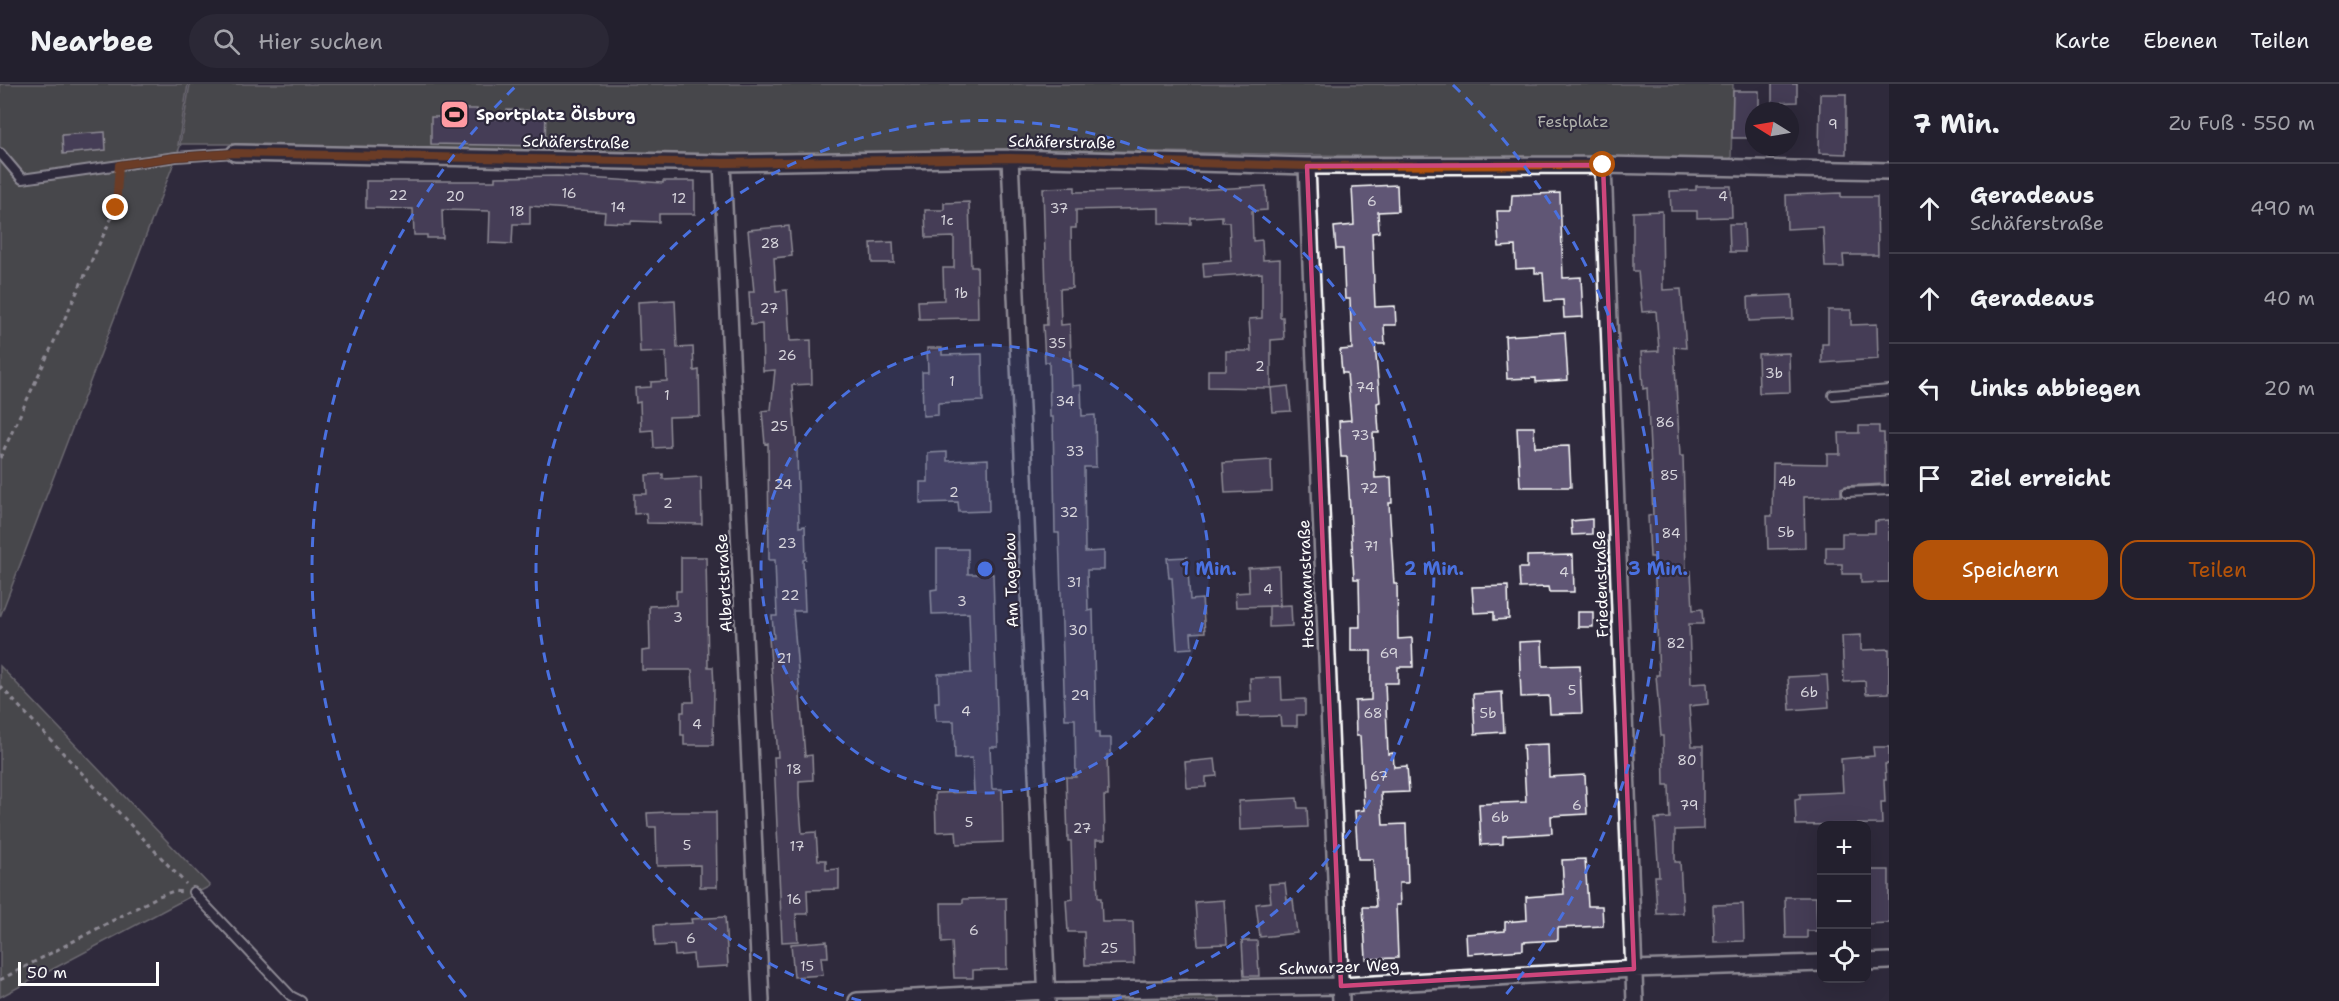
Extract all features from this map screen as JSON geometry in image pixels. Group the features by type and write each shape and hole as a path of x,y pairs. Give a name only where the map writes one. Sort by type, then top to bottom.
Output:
{"street":[{"name":"Schäferstraße","path":"235,153 722,163 1010,158 1307,166 1603,165 1889,171"},
{"name":"Am Tagebau","path":"1010,158 1046,996"},
{"name":"Albertstraße","path":"722,163 761,1001"},
{"name":"Friedenstraße","path":"1603,165 1635,1001"},
{"name":"Hostmannstraße","path":"1307,166 1341,994"},
{"path":"1871,962 1889,961"},
{"name":"Schwarzer Weg","path":"857,1001 1046,996 1341,994 1634,969 1817,963"}],"lane":[{"path":"0,153 22,179 176,157 235,153"},
{"path":"1833,394 1889,390"},
{"path":"1848,492 1889,490"},
{"path":"193,892 291,996 301,1001"}],"path":[{"path":"0,458 116,208 119,165"},
{"path":"0,686 193,892"},
{"path":"0,980 159,896 174,891 193,892"}],"highlighted area":[{"path":"1603,165 1634,969 1341,986 1307,166"}],"green space":[{"name":"Festplatz","path":"0,84 188,84 178,145 190,84 1733,84 1731,159 1419,157 1010,149 723,158 181,144 0,617"},
{"path":"0,666 210,886 0,997"},
{"path":"1220,992 1220,1001 1061,1001 1061,998"}],"building":[{"path":"1772,84 1797,84 1797,102 1772,102"},
{"path":"1733,91 1759,91 1759,102 1745,102 1745,138 1732,138"},
{"path":"1820,94 1846,94 1846,154 1819,153"},
{"path":"448,109 477,109 476,118 507,119 507,110 546,111 545,146 431,144 431,117 448,117"},
{"path":"105,132 106,150 63,154 62,135"},
{"path":"558,176 663,183 663,181 695,181 695,214 659,214 659,222 604,222 605,212 530,206 530,224 513,224 512,244 489,243 490,211 442,210 443,238 427,238 427,235 414,235 413,209 366,208 366,181 495,181 495,177"},
{"path":"1397,185 1398,211 1378,212 1379,232 1372,233 1375,307 1395,306 1396,325 1384,325 1385,344 1375,344 1380,402 1377,403 1379,433 1373,433 1375,478 1391,477 1392,503 1389,503 1394,584 1397,584 1398,639 1412,638 1413,667 1398,667 1398,683 1385,683 1388,754 1393,753 1394,767 1407,766 1409,792 1381,793 1383,825 1406,824 1408,883 1399,883 1400,905 1396,905 1398,958 1366,959 1363,907 1376,907 1373,859 1358,859 1355,811 1364,810 1360,736 1356,736 1355,701 1371,700 1371,651 1351,651 1351,627 1360,627 1359,579 1354,579 1347,457 1341,457 1339,421 1351,420 1347,373 1342,373 1340,350 1352,349 1350,299 1345,299 1343,249 1336,249 1334,227 1354,225 1352,187"},
{"path":"1266,186 1267,210 1252,211 1253,241 1262,240 1263,260 1280,259 1280,317 1283,317 1284,339 1271,340 1271,388 1208,387 1208,370 1226,370 1226,351 1251,351 1249,319 1262,318 1262,273 1204,277 1203,263 1231,261 1229,222 1222,222 1222,216 1191,218 1191,224 1159,223 1159,208 1076,210 1076,228 1071,228 1072,288 1060,289 1061,325 1070,324 1072,386 1081,385 1082,416 1095,415 1096,467 1084,467 1085,552 1104,551 1104,570 1087,570 1088,611 1093,610 1096,733 1099,733 1099,738 1111,738 1111,755 1107,755 1108,796 1104,796 1105,840 1096,840 1098,898 1101,898 1102,922 1133,922 1134,964 1085,965 1084,932 1068,932 1066,900 1073,899 1066,777 1076,777 1075,719 1065,719 1059,533 1055,533 1053,417 1050,417 1049,362 1045,362 1043,325 1047,325 1043,188 1075,187 1075,192 1197,190"},
{"path":"1696,186 1731,186 1732,217 1697,218 1697,211 1671,211 1670,191 1696,190"},
{"path":"1560,193 1563,278 1581,277 1583,317 1564,318 1563,300 1545,301 1543,273 1535,273 1535,268 1516,269 1515,246 1499,247 1497,211 1511,211 1512,195"},
{"path":"1841,193 1841,197 1877,197 1878,255 1843,255 1844,267 1825,267 1823,227 1787,229 1786,195"},
{"path":"969,202 971,267 977,267 978,318 919,319 918,301 944,300 943,268 954,268 954,237 926,238 925,210 944,210 944,203"},
{"path":"1662,211 1663,290 1681,289 1686,348 1674,347 1680,456 1683,456 1686,571 1691,571 1693,610 1702,609 1703,624 1689,624 1691,684 1707,683 1708,704 1689,706 1692,746 1703,746 1703,829 1675,830 1675,862 1680,862 1683,913 1657,914 1655,876 1659,876 1655,819 1670,818 1669,785 1664,785 1663,736 1661,736 1656,675 1659,675 1654,557 1650,557 1648,516 1653,515 1650,448 1647,388 1643,389 1641,352 1659,351 1656,311 1642,312 1638,271 1633,271 1633,212"},
{"path":"1729,224 1744,224 1745,252 1730,252"},
{"path":"789,226 792,256 774,258 776,291 787,290 790,341 811,340 812,384 792,385 799,527 805,526 806,559 803,560 805,611 793,611 805,756 812,755 813,780 799,781 799,796 802,833 816,832 818,860 826,860 826,870 839,869 839,889 807,890 808,914 796,914 798,941 782,942 774,757 778,757 769,638 774,638 772,616 777,616 775,560 769,560 768,443 765,444 762,411 771,410 775,370 763,371 762,324 751,325 749,292 754,292 748,230"},
{"path":"893,242 894,263 872,263 871,243"},
{"path":"1792,295 1793,319 1749,321 1748,297"},
{"path":"675,300 677,348 693,347 694,371 699,370 700,416 669,417 670,447 654,448 653,430 641,431 640,402 636,403 635,388 651,387 651,382 667,381 666,352 640,353 638,302"},
{"path":"1828,310 1851,310 1851,325 1877,324 1878,359 1822,363 1822,344 1828,344"},
{"path":"1565,332 1568,380 1536,382 1536,378 1507,379 1505,336"},
{"path":"927,348 942,348 942,355 982,354 983,401 938,403 938,415 923,416 922,372 928,372"},
{"path":"1789,353 1790,392 1759,393 1758,354"},
{"path":"1288,386 1291,411 1273,412 1271,388"},
{"path":"1859,426 1879,426 1879,433 1884,433 1885,484 1846,486 1841,488 1841,496 1804,497 1805,548 1768,549 1767,516 1772,516 1773,463 1827,464 1827,454 1840,454 1839,433 1859,433"},
{"path":"1517,427 1534,427 1535,447 1569,446 1571,487 1520,487"},
{"path":"947,452 947,461 988,459 989,511 959,512 958,502 920,503 920,482 928,482 928,453"},
{"path":"1271,460 1272,491 1225,493 1223,463"},
{"path":"663,474 663,479 701,477 702,524 647,523 646,513 634,514 634,494 647,494 646,475"},
{"path":"1592,519 1592,534 1572,535 1571,521"},
{"path":"1889,520 1889,582 1861,583 1861,574 1842,574 1842,564 1826,564 1826,547 1842,547 1842,533 1875,533 1875,521"},
{"path":"937,549 968,549 968,574 993,574 998,747 990,747 992,789 1002,789 1003,842 957,844 956,831 936,832 935,793 974,792 972,758 955,759 954,721 936,721 935,702 939,702 938,674 971,673 969,613 932,614 931,590 937,589"},
{"path":"1573,555 1574,592 1549,592 1548,587 1520,588 1519,568 1527,568 1527,556"},
{"path":"681,557 706,557 708,667 713,667 714,687 713,745 684,745 684,735 681,735 681,712 684,712 684,702 694,702 692,670 642,670 642,651 650,650 649,606 676,605 676,591 681,591"},
{"path":"1187,557 1190,600 1202,599 1205,632 1191,633 1192,648 1177,649 1172,578 1169,578 1167,558"},
{"path":"1279,566 1280,606 1236,607 1235,593 1249,592 1248,568"},
{"path":"1508,586 1509,619 1494,620 1494,612 1474,613 1472,587"},
{"path":"1291,605 1292,626 1269,627 1269,606"},
{"path":"1578,612 1593,612 1593,627 1578,627"},
{"path":"1861,635 1861,650 1889,649 1889,693 1866,694 1865,681 1844,682 1842,636"},
{"path":"1542,641 1543,666 1580,665 1582,713 1550,714 1549,696 1521,697 1519,642"},
{"path":"1827,675 1829,707 1790,710 1788,677"},
{"path":"1281,677 1282,700 1305,699 1305,715 1297,715 1297,726 1281,726 1280,716 1238,717 1237,703 1251,702 1250,678"},
{"path":"1502,692 1504,732 1475,734 1473,694"},
{"path":"1548,744 1549,777 1585,775 1587,814 1551,816 1552,833 1503,836 1503,844 1481,845 1479,804 1526,802 1523,745"},
{"path":"1873,747 1889,747 1889,764 1885,764 1885,802 1881,802 1882,824 1871,824 1871,821 1817,821 1817,825 1796,825 1795,800 1800,799 1800,794 1843,792 1841,759 1874,756"},
{"path":"1215,759 1217,776 1206,777 1206,787 1187,788 1185,762"},
{"path":"1297,798 1298,808 1307,808 1308,827 1240,830 1239,801"},
{"path":"716,812 717,887 700,887 700,865 657,866 656,827 648,827 647,813"},
{"path":"1585,859 1588,906 1602,906 1603,926 1558,928 1558,940 1523,942 1523,950 1467,954 1466,934 1505,931 1505,922 1527,920 1526,897 1564,894 1562,860"},
{"path":"1871,870 1889,870 1889,923 1871,924"},
{"path":"1285,883 1287,900 1293,900 1297,933 1260,937 1256,904 1271,902 1269,884"},
{"path":"1785,897 1816,897 1817,931 1807,931 1807,938 1786,938"},
{"path":"1006,898 1007,969 973,970 973,978 954,978 952,942 942,943 941,903 963,903 963,899"},
{"path":"1224,900 1227,944 1198,945 1195,902"},
{"path":"1743,904 1744,941 1714,942 1713,905"},
{"path":"725,917 728,966 694,968 693,954 675,956 674,945 655,946 654,925 692,923 691,919"},
{"path":"827,941 828,957 821,957 823,975 794,977 791,944"},
{"path":"1242,941 1257,941 1259,976 1244,976"}],"place":[{"name":"Sportplatz Ölsburg","path":"455,114"}],"route":[{"path":"116,208 119,165 176,157 235,153 722,163 1010,158 1307,166 1603,165"}]}
